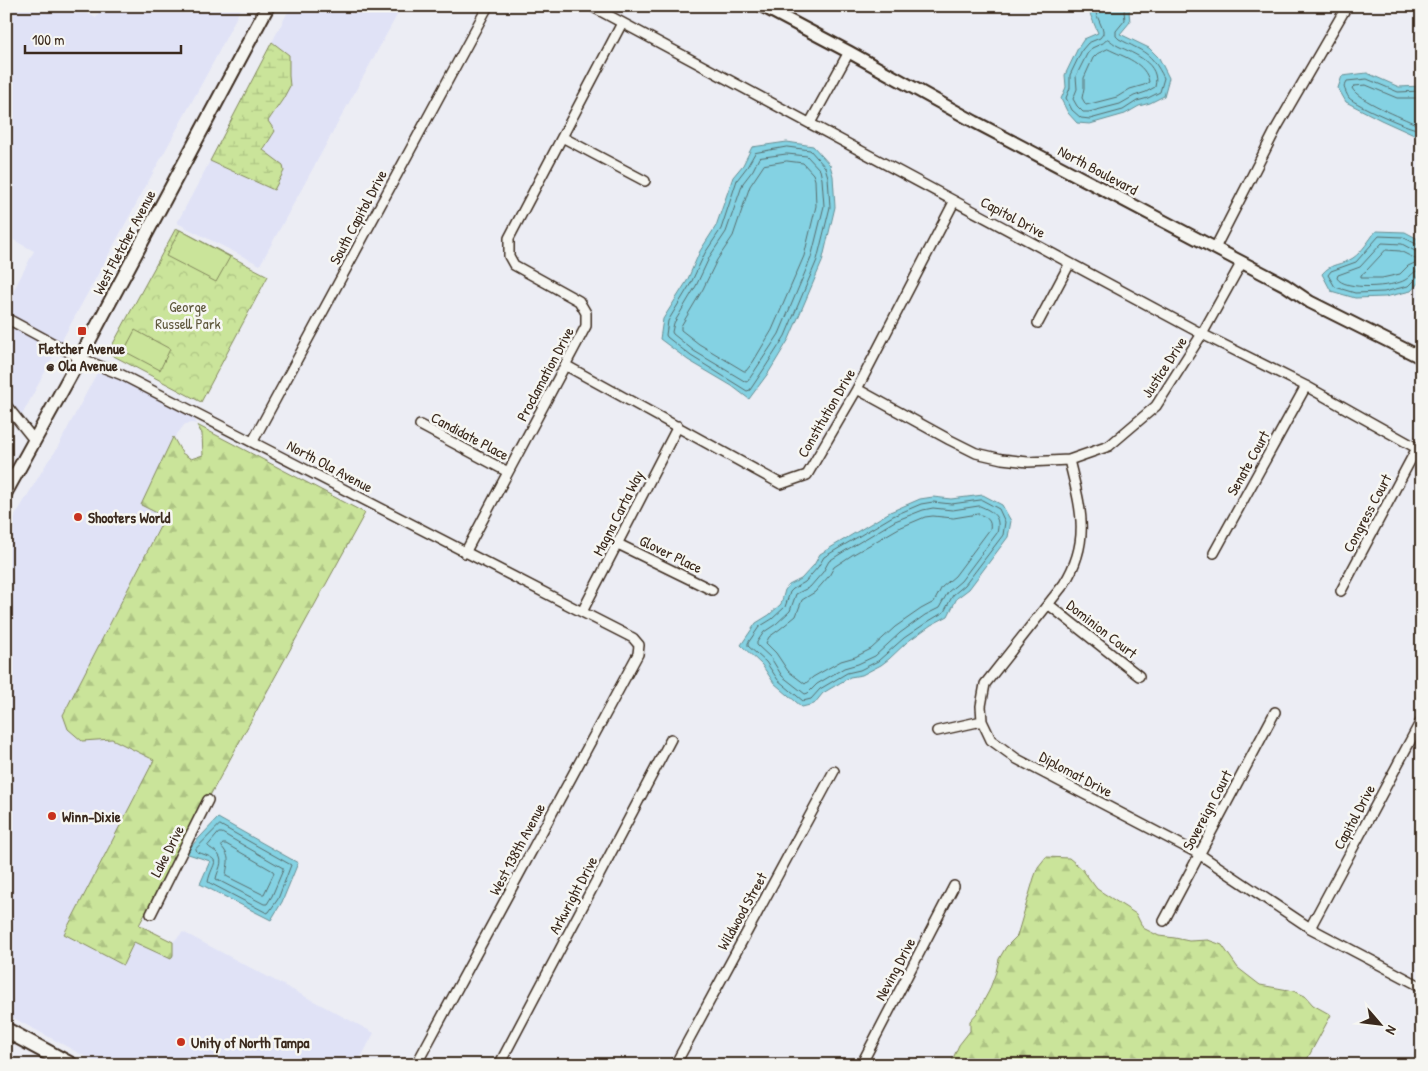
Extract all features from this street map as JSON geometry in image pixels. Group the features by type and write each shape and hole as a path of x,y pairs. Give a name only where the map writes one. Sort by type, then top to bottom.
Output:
{"main road":[{"name":"West Fletcher Avenue","path":"6,492 80,358 268,6"},
{"path":"6,1030 71,1065"}],"street":[{"name":"South Capitol Drive","path":"253,442 488,6"},
{"name":"Capitol Drive","path":"591,6 1202,334 1306,386 1420,449"},
{"name":"North Boulevard","path":"762,6 975,122 1285,285 1310,302 1422,358"},
{"path":"1215,248 1277,127 1347,6"},
{"name":"Proclamation Drive","path":"465,552 586,326 586,313 579,301 514,266 509,256 509,238 622,23"},
{"path":"810,123 849,52"},
{"path":"562,137 645,181"},
{"name":"Constitution Drive","path":"565,365 781,484 807,475 857,389 954,202"},
{"name":"Justice Drive","path":"857,389 976,453 1028,462 1069,460 1109,446 1156,406 1202,334 1242,262"},
{"path":"1038,323 1070,263"},
{"name":"North Ola Avenue","path":"6,318 80,358 122,376 253,442 633,638 638,645"},
{"name":"Senate Court","path":"1214,553 1306,386"},
{"path":"6,405 34,440"},
{"name":"Candidate Place","path":"420,425 508,472"},
{"name":"Magna Carta Way","path":"582,612 678,426"},
{"name":"Congress Court","path":"1341,591 1420,449"},
{"path":"937,731 982,721 981,706 985,684 1070,575 1077,558 1082,533 1080,508 1069,460"},
{"name":"Glover Place","path":"618,544 712,590"},
{"name":"Dominion Court","path":"1048,604 1139,676"},
{"name":"West 138th Avenue","path":"416,1065 638,654 638,645"},
{"name":"Sovereign Court","path":"1164,921 1275,712"},
{"name":"Capitol Drive","path":"1310,928 1422,720"},
{"name":"Diplomat Drive","path":"982,721 991,740 1017,759 1199,854 1310,928 1422,987"},
{"name":"Arkwright Drive","path":"499,1065 671,739"},
{"name":"Wildwood Street","path":"674,1065 834,771"},
{"name":"Lake Drive","path":"151,914 208,800"},
{"name":"Neving Drive","path":"861,1065 954,886"}],"shaded area":[{"path":"6,6 74,6 96,18 102,6 242,6 61,342 6,312 6,305 34,251 6,236"},
{"path":"291,6 402,6 260,265 177,223 210,161 274,190 263,150 268,121 290,86 289,55 272,42"},
{"path":"6,324 56,351 22,415 6,396"},
{"path":"98,371 193,417 197,424 185,424 173,437 141,505 165,516 63,715 82,740 112,739 154,760 64,934 134,942 173,955 173,942 183,932 374,1033 357,1065 101,1065 6,1014 6,531 55,452"}],"green space":[{"path":"272,42 289,55 290,86 268,121 275,131 263,150 283,165 284,171 274,190 210,161"},
{"name":"George Russell Park","path":"176,228 268,276 201,402 108,353"},
{"path":"180,230 230,257 216,282 166,256"},
{"path":"135,330 170,349 160,370 124,351"},
{"path":"197,425 365,513 139,925 173,942 173,955 171,959 134,942 123,965 64,934 154,760 112,739 82,741 68,729 63,715 165,517 141,505 173,437 182,453 191,459 203,455 202,434"},
{"path":"1046,857 1069,858 1082,869 1097,889 1136,914 1143,928 1159,936 1189,941 1208,940 1222,945 1238,968 1260,985 1294,991 1305,996 1313,1005 1331,1015 1304,1065 950,1065 959,1045 970,1031 970,1021 977,1013 989,991 999,959 1006,947 1017,936 1038,867"}],"water":[{"path":"1084,6 1132,6 1129,11 1130,22 1120,34 1149,48 1159,58 1169,78 1164,96 1125,114 1090,124 1077,123 1068,113 1061,99 1066,87 1065,75 1084,39 1098,33 1088,9"},
{"path":"1367,73 1399,87 1422,86 1422,135 1414,135 1346,102 1338,88 1342,76"},
{"path":"787,142 813,146 830,165 833,176 835,207 822,262 789,339 769,372 749,399 732,386 688,360 660,339 663,319 687,281 700,251 716,226 733,177 743,165 752,147"},
{"path":"1376,231 1405,232 1422,241 1422,279 1411,291 1385,297 1355,298 1331,291 1322,274 1329,268 1356,255"},
{"path":"983,495 1002,505 1011,521 1008,537 969,589 957,598 948,616 931,625 907,642 881,665 862,675 850,677 823,693 814,704 802,707 774,683 762,665 741,645 756,623 781,604 785,590 789,585 801,579 814,565 820,554 890,512 920,499 933,497 951,499"},
{"path":"218,818 298,863 282,902 271,920 200,884 210,861 185,853"}],"place":[{"name":"Fletcher Avenue @ Ola Avenue","path":"82,331"},
{"name":"Shooters World","path":"78,517"},
{"name":"Winn-Dixie","path":"52,816"},
{"name":"Unity of North Tampa","path":"181,1042"}]}
